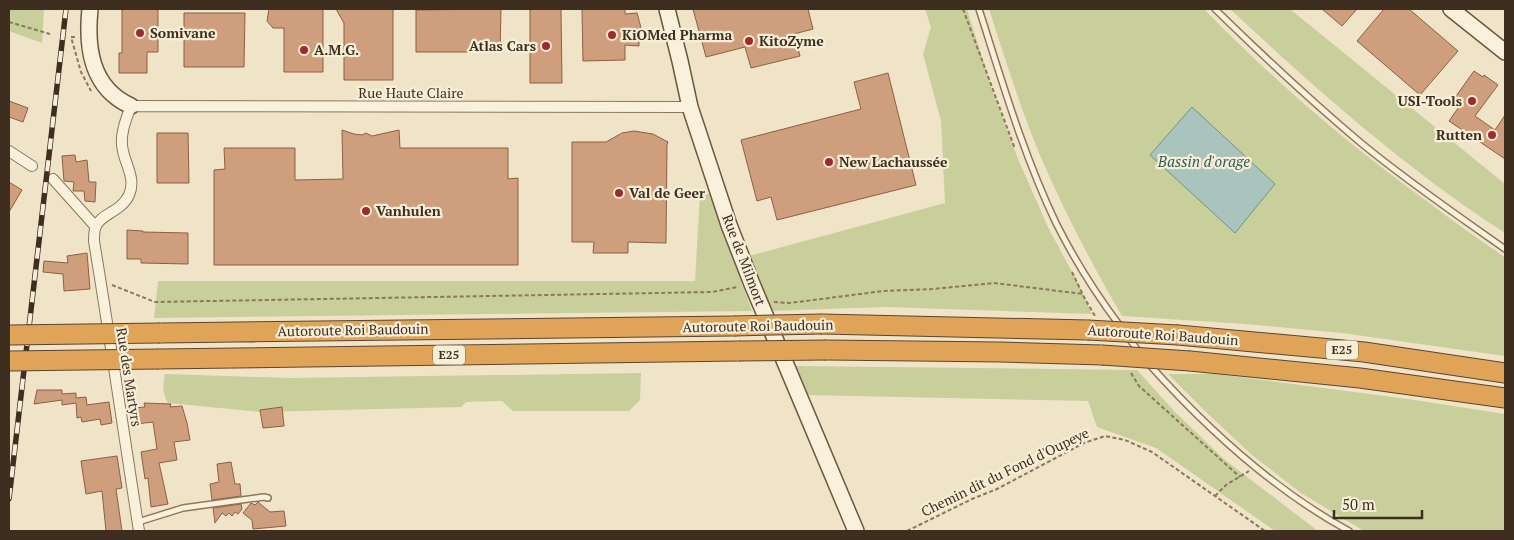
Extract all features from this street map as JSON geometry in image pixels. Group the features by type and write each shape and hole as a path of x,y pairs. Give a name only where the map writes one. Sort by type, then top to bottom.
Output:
{"highway":[{"name":"Autoroute Roi Baudouin","path":"9,335 822,324 1088,330 1178,335 1364,352 1505,373"},
{"name":"Autoroute Roi Baudouin","path":"9,361 826,350 1001,352 1102,355 1190,361 1360,378 1505,398"}],"street":[{"path":"53,179 95,226 121,206 129,195 132,183 122,149 124,124 131,106 118,100 96,74 89,49 90,9"},
{"name":"Rue de Milmort","path":"666,9 690,107 714,181 752,284 856,531"},
{"path":"1451,9 1505,52"},
{"name":"Rue Haute Claire","path":"131,106 690,107"},
{"path":"9,151 32,166"},
{"name":"Rue des Martyrs","path":"95,226 94,241 121,404 128,467 138,527"}],"lane":[{"path":"979,9 1012,115 1033,171 1057,224 1107,308 1140,354 1178,397 1224,440 1302,503 1349,531"},
{"path":"1215,9 1296,86 1362,144 1430,196 1505,249"},
{"path":"138,527 183,508 268,498"}],"path":[{"path":"9,22 50,34"},
{"path":"100,280 154,302 712,292 752,284"},
{"path":"759,300 790,303 883,290 933,289 994,283 1083,294"},
{"name":"Chemin dit du Fond d'Oupeye","path":"907,531 972,499 997,489 1084,443 1105,436 1125,440 1152,452 1265,531"},
{"path":"1215,496 1226,485 1247,474 1254,466"}],"green space":[{"path":"9,9 44,9 42,43 9,31"},
{"path":"925,9 967,9 992,89 1018,159 1048,227 1092,314 886,307 769,311 749,256 945,203 941,121 923,54 931,27"},
{"path":"989,9 1204,9 1284,86 1340,134 1398,180 1505,257 1505,356 1342,333 1245,324 1122,316 1078,236 1039,153 1019,100"},
{"path":"1230,9 1290,9 1505,184 1505,233 1397,155 1329,98"},
{"path":"700,194 710,194 752,311 154,318 158,281 695,281"},
{"path":"796,366 1137,370 1176,413 1225,460 1318,531 1275,531 1156,448 1097,427 1088,401 806,395"},
{"path":"641,373 640,400 629,411 513,411 502,401 466,402 461,407 260,412 168,403 164,389 165,374 290,378"},
{"path":"1168,374 1216,374 1408,399 1505,414 1505,531 1364,531 1301,493 1252,455"}],"water":[{"name":"Bassin d'orage","path":"1192,107 1275,184 1235,233 1150,155"}],"building":[{"name":"Somivane","path":"122,9 158,9 158,52 147,52 147,73 119,73 119,53 122,53"},
{"name":"A.M.G.","path":"269,9 323,9 323,72 284,72 284,28 273,28 267,21"},
{"path":"336,9 393,9 393,80 344,80 344,23"},
{"path":"501,9 500,52 416,52 416,10"},
{"name":"Atlas Cars","path":"530,9 561,9 562,83 530,83"},
{"name":"KiOMed Pharma","path":"582,9 625,9 625,14 637,13 643,35 639,35 639,46 625,45 625,60 583,61"},
{"name":"KitoZyme","path":"693,9 808,9 813,29 794,34 800,56 751,68 745,47 706,57"},
{"path":"1322,9 1357,9 1342,26"},
{"path":"1384,9 1409,9 1458,51 1420,95 1357,41"},
{"path":"184,13 245,13 244,67 184,67"},
{"name":"USI-Tools","path":"1474,71 1483,77 1484,75 1498,85 1475,116 1495,130 1505,115 1505,159 1449,121 1461,104 1454,99"},
{"name":"New Lachaussée","path":"888,73 916,185 777,220 771,197 757,201 741,140 861,109 854,82"},
{"path":"9,101 28,108 23,122 9,117"},
{"name":"Vanhulen","path":"342,130 362,135 366,133 372,136 399,130 400,148 508,148 508,179 518,178 518,265 214,265 214,170 225,169 224,148 295,148 295,180 343,179"},
{"name":"Val de Geer","path":"634,131 653,134 668,142 666,243 628,242 628,253 593,253 594,242 572,242 572,142 606,142 622,133"},
{"path":"157,133 188,133 189,183 157,183"},
{"path":"75,155 76,162 87,160 89,182 96,182 95,202 85,201 84,191 73,191 74,182 64,181 62,156"},
{"path":"9,182 22,190 9,212"},
{"path":"127,230 188,233 188,264 141,263 141,259 127,259"},
{"path":"87,253 90,289 64,291 63,274 43,272 44,261 68,263 67,256"},
{"path":"37,390 62,390 62,394 76,393 76,398 86,397 87,405 109,402 112,423 101,425 100,419 82,422 81,417 77,418 76,403 62,405 62,400 34,404"},
{"path":"144,403 171,404 170,407 182,406 190,440 174,442 177,460 159,463 168,504 151,507 148,478 145,479 141,452 157,449 153,422 136,424 134,408 145,407"},
{"path":"282,407 284,426 263,428 260,410"},
{"path":"117,456 122,488 116,489 122,531 106,531 102,491 86,494 81,461"},
{"path":"231,462 235,484 240,484 241,496 212,500 210,484 219,482 217,464"},
{"path":"258,502 270,512 284,511 286,526 253,529 252,520 243,513 251,503 255,505"},
{"path":"241,504 242,509 238,514 235,512 232,516 229,513 226,516 222,513 215,523 213,508"}],"railway":[{"path":"9,499 66,9"}],"place":[{"name":"Somivane","path":"140,33"},
{"name":"KiOMed Pharma","path":"612,35"},
{"name":"KitoZyme","path":"749,41"},
{"name":"Atlas Cars","path":"546,46"},
{"name":"A.M.G.","path":"304,50"},
{"name":"USI-Tools","path":"1472,101"},
{"name":"Rutten","path":"1492,135"},
{"name":"New Lachaussée","path":"829,162"},
{"name":"Val de Geer","path":"619,193"},
{"name":"Vanhulen","path":"366,211"}]}
